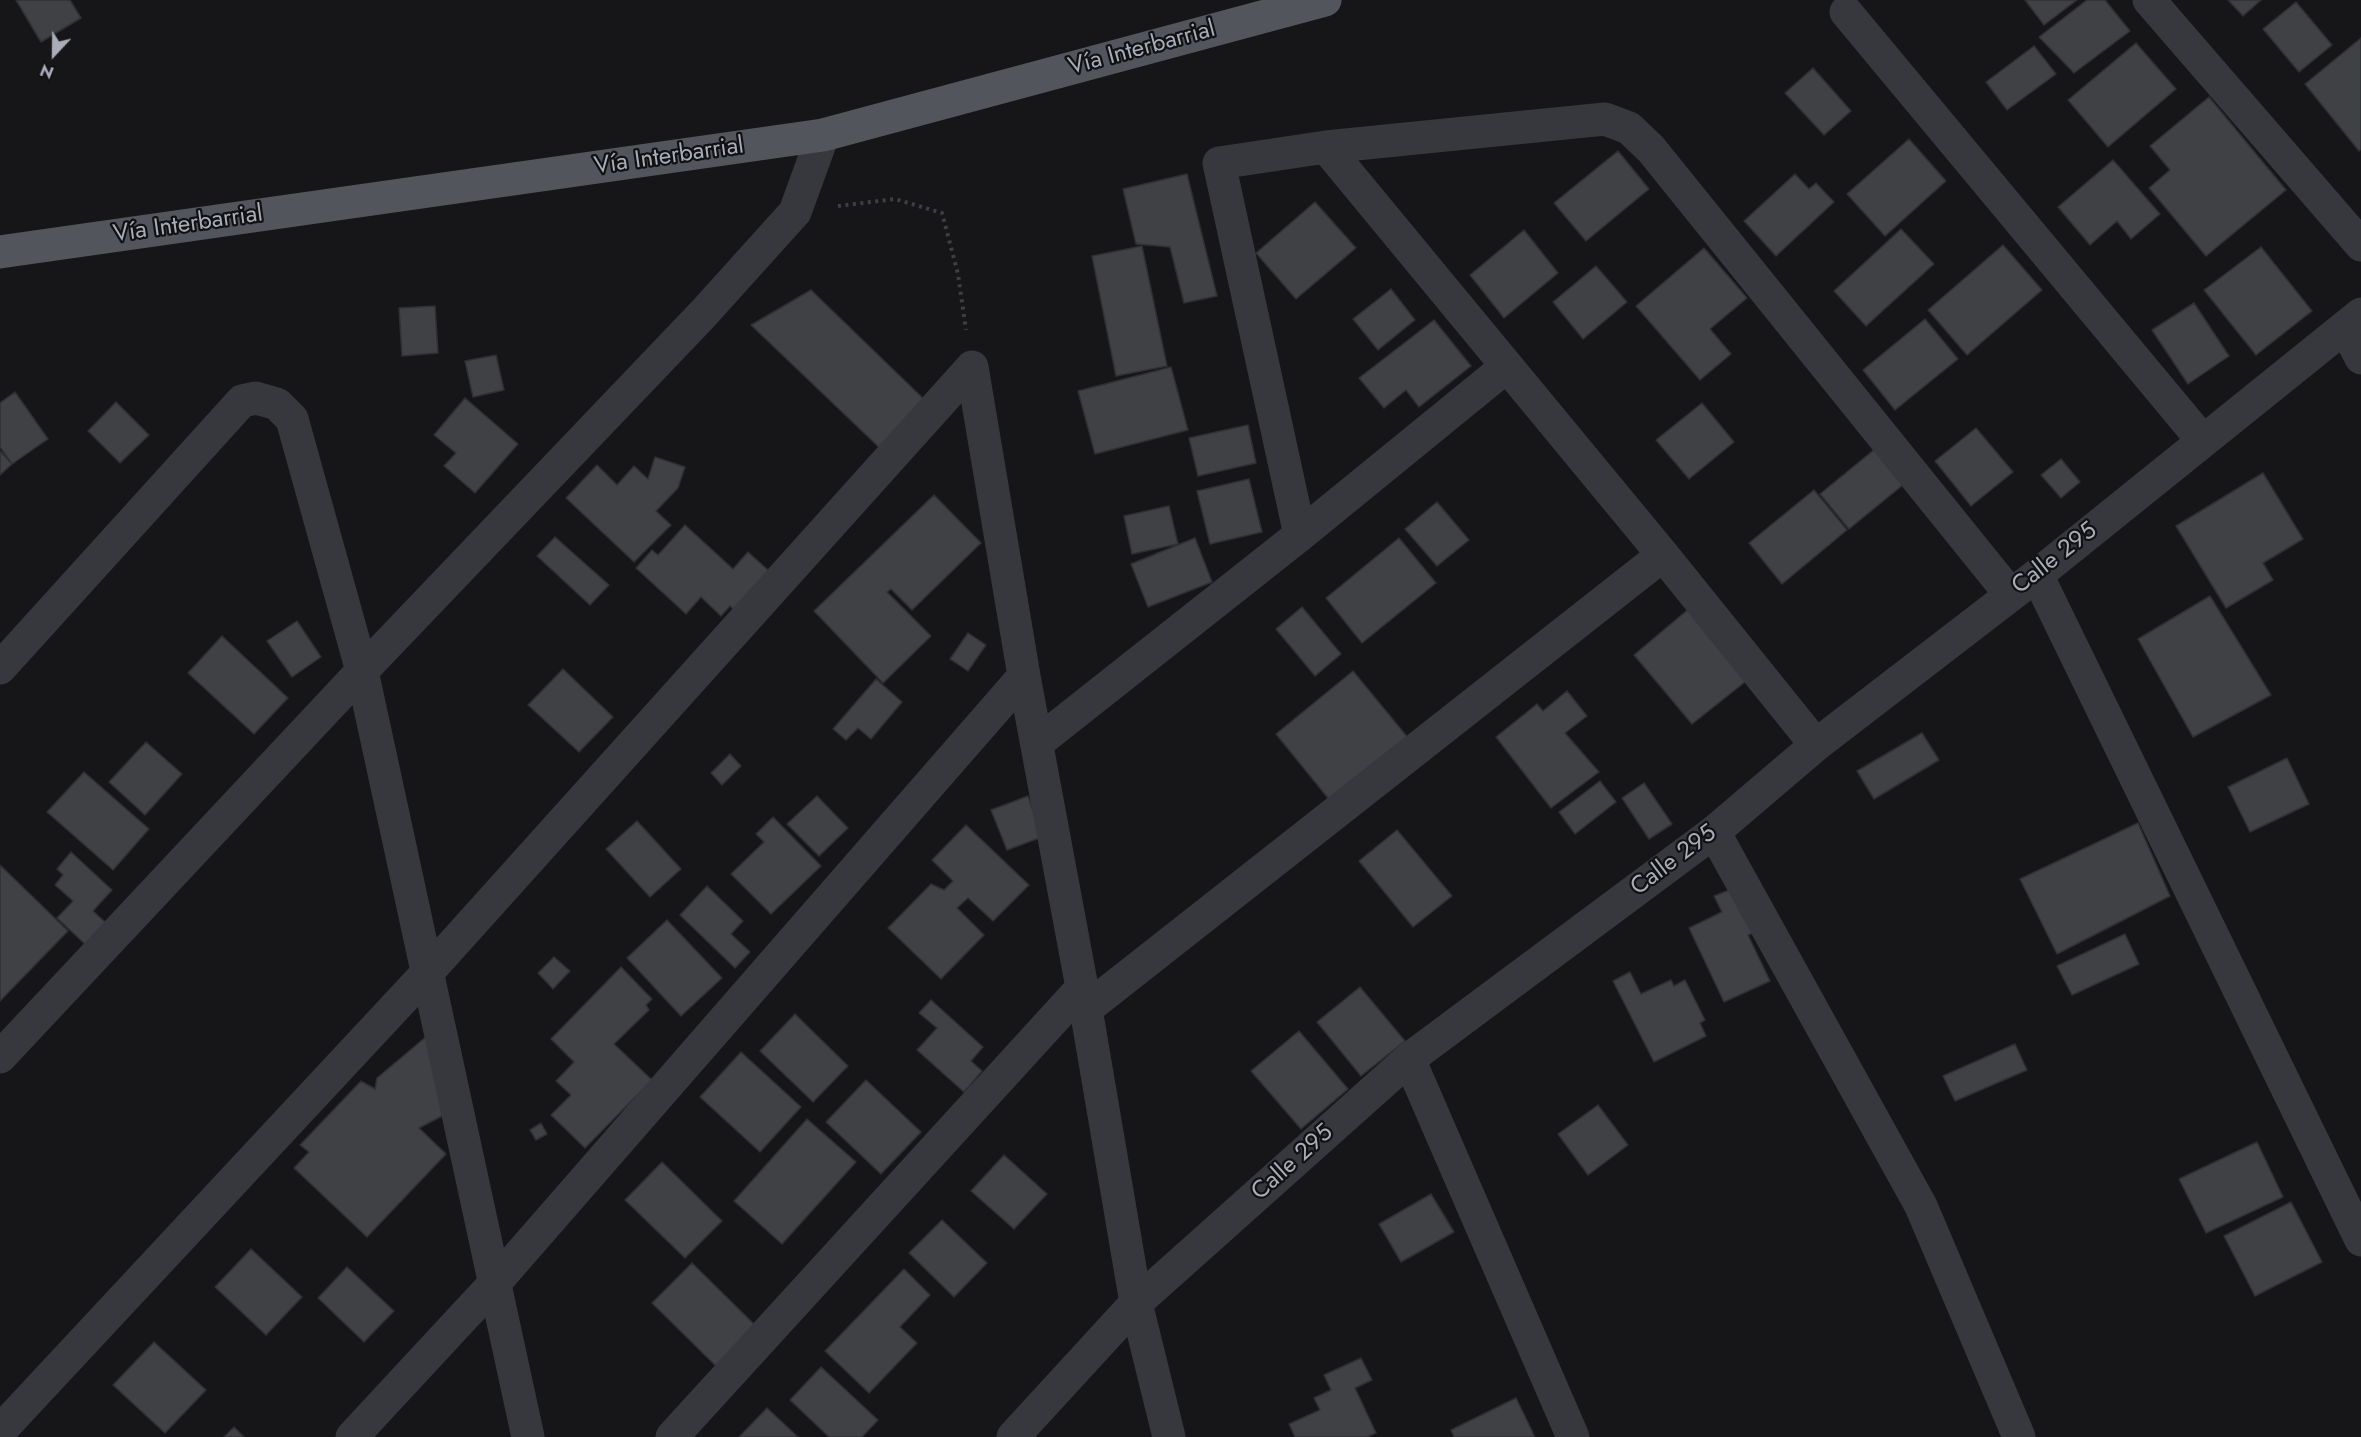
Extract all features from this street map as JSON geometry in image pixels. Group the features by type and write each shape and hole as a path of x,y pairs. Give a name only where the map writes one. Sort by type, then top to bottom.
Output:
{"main road":[{"name":"Vía Interbarrial","path":"0,252 823,135 1325,0"}],"street":[{"path":"2149,0 2361,245"},
{"path":"1846,12 2203,441"},
{"path":"1300,535 1219,163 1326,147 1605,119 1629,128 1651,149 2010,594"},
{"path":"0,1057 362,671 703,314 795,212 823,135"},
{"path":"1326,147 1663,555 1816,745"},
{"path":"2353,320 2361,358"},
{"name":"Calle 295","path":"1013,1437 1136,1303 1410,1059 1714,832 1816,745 2037,575 2353,320"},
{"path":"972,367 1024,676 1084,998 1136,1303 1169,1437"},
{"path":"0,1431 427,973 972,367"},
{"path":"1037,743 1300,535 1506,367"},
{"path":"0,668 242,402 256,398 277,404 292,419 362,671 528,1437"},
{"path":"672,1437 1084,998 1663,555"},
{"path":"2037,575 2361,1240"},
{"path":"352,1437 494,1284 1024,676"},
{"path":"1714,832 1921,1206 2019,1437"},
{"path":"1410,1059 1573,1437"}],"path":[{"path":"795,212 896,199 942,213 958,274 972,367"}],"building":[{"path":"16,0 70,0 81,18 41,42"},
{"path":"2025,0 2077,0 2044,25"},
{"path":"2087,0 2105,0 2130,31 2074,73 2039,37"},
{"path":"2228,0 2261,0 2243,16"},
{"path":"2296,2 2332,45 2299,72 2263,29"},
{"path":"2361,38 2361,149 2359,151 2305,84"},
{"path":"2136,43 2176,89 2108,147 2068,100"},
{"path":"2034,46 2056,74 2007,110 1986,82"},
{"path":"1813,68 1851,111 1824,135 1785,93"},
{"path":"2209,97 2286,190 2206,256 2149,188 2170,170 2150,146"},
{"path":"1909,139 1946,181 1885,236 1847,194"},
{"path":"1618,151 1649,189 1586,241 1554,203"},
{"path":"2113,160 2160,214 2131,239 2117,221 2090,245 2058,207"},
{"path":"1187,174 1217,296 1184,303 1170,247 1136,244 1123,189"},
{"path":"1795,174 1809,189 1816,183 1834,202 1776,256 1744,221"},
{"path":"1315,202 1356,248 1296,299 1256,253"},
{"path":"1901,229 1934,264 1866,326 1834,291"},
{"path":"1524,230 1558,273 1504,318 1470,275"},
{"path":"2003,245 2042,290 1967,355 1928,310"},
{"path":"1142,246 1167,366 1116,376 1092,256"},
{"path":"2261,247 2312,311 2256,355 2204,290"},
{"path":"1704,248 1747,298 1710,329 1731,354 1700,380 1636,306"},
{"path":"1596,266 1627,302 1583,339 1553,302"},
{"path":"1391,289 1415,320 1378,350 1353,319"},
{"path":"811,290 932,407 886,454 751,325"},
{"path":"2194,303 2229,356 2188,384 2152,330"},
{"path":"435,306 438,353 402,356 399,308"},
{"path":"1925,319 1958,359 1895,410 1863,370"},
{"path":"1434,320 1471,366 1419,407 1406,390 1384,408 1359,378"},
{"path":"496,355 504,390 473,397 465,361"},
{"path":"1171,367 1188,430 1095,454 1078,391"},
{"path":"15,392 48,439 12,464 0,447 0,403"},
{"path":"465,398 518,444 475,493 444,466 456,453 434,435"},
{"path":"116,402 149,435 120,463 88,431"},
{"path":"1702,403 1734,442 1689,479 1656,440"},
{"path":"1248,425 1256,463 1198,476 1189,438"},
{"path":"1976,428 2013,472 1971,506 1935,461"},
{"path":"1875,449 1904,484 1849,529 1820,494"},
{"path":"0,451 12,464 0,475"},
{"path":"655,457 685,467 678,488 656,511 671,525 634,562 566,498 597,465 617,485 634,466 648,479"},
{"path":"2061,459 2080,482 2061,498 2041,475"},
{"path":"2263,473 2303,539 2263,563 2273,580 2226,608 2176,526"},
{"path":"1249,479 1262,532 1210,544 1197,491"},
{"path":"1814,490 1847,530 1782,584 1749,543"},
{"path":"934,495 981,543 912,610 891,589 887,592 931,636 883,683 814,611"},
{"path":"1437,502 1469,540 1437,566 1405,529"},
{"path":"1169,506 1178,544 1132,554 1124,516"},
{"path":"685,525 733,569 748,552 778,579 742,618 730,606 721,616 701,597 686,614 636,568 652,550 658,555"},
{"path":"555,537 609,585 590,605 537,556"},
{"path":"1195,538 1212,582 1148,607 1131,564"},
{"path":"1399,538 1436,583 1362,643 1326,598"},
{"path":"2210,596 2271,695 2193,737 2138,639"},
{"path":"1302,607 1341,654 1315,676 1276,629"},
{"path":"1691,607 1750,678 1692,724 1634,655"},
{"path":"297,621 321,657 292,677 267,641"},
{"path":"968,633 986,645 968,671 950,659"},
{"path":"222,636 288,698 254,734 188,673"},
{"path":"563,669 613,717 579,752 528,705"},
{"path":"1353,671 1414,745 1336,808 1276,734"},
{"path":"876,679 902,702 871,739 858,728 846,740 833,729"},
{"path":"1567,691 1587,716 1565,733 1599,772 1551,808 1496,737 1537,704 1543,711"},
{"path":"1922,733 1939,760 1874,799 1857,771"},
{"path":"146,742 182,774 145,815 109,782"},
{"path":"730,754 741,766 722,785 711,773"},
{"path":"2287,758 2309,804 2250,832 2228,787"},
{"path":"84,772 149,829 113,870 47,812"},
{"path":"1600,781 1616,802 1575,834 1559,812"},
{"path":"1644,783 1672,824 1649,839 1622,798"},
{"path":"817,796 848,828 819,856 787,824"},
{"path":"1028,796 1042,837 1007,850 991,810"},
{"path":"773,817 821,866 771,914 731,874 764,842 756,834"},
{"path":"637,821 681,869 650,897 606,849"},
{"path":"2138,823 2170,896 2057,954 2020,879"},
{"path":"966,825 1029,885 993,921 968,898 957,908 984,935 941,979 888,928 931,884 944,890 953,881 932,860"},
{"path":"1397,830 1452,896 1413,927 1359,861"},
{"path":"71,852 112,890 93,911 106,923 86,945 57,918 73,901 55,885 63,875 57,869"},
{"path":"0,865 68,931 0,1001"},
{"path":"707,886 743,921 731,934 750,952 735,968 680,915"},
{"path":"1732,889 1758,931 1748,935 1770,981 1724,1002 1689,928 1722,912 1714,896"},
{"path":"667,920 722,978 681,1016 627,958"},
{"path":"2125,934 2139,964 2072,995 2057,966"},
{"path":"554,957 570,971 553,989 538,973"},
{"path":"621,967 652,999 646,1005 649,1010 614,1044 652,1080 585,1148 551,1115 571,1095 556,1081 574,1062 551,1039"},
{"path":"1630,972 1641,994 1671,980 1674,986 1685,980 1705,1020 1700,1023 1706,1036 1654,1062 1613,981"},
{"path":"1360,987 1405,1041 1361,1076 1317,1022"},
{"path":"931,1000 983,1047 971,1061 982,1071 964,1092 917,1050 937,1028 919,1013"},
{"path":"795,1014 848,1066 813,1102 760,1051"},
{"path":"1299,1031 1348,1089 1301,1129 1251,1071"},
{"path":"427,1036 444,1115 419,1128 446,1154 367,1237 294,1168 309,1152 300,1145 361,1081 375,1089 377,1078"},
{"path":"2015,1044 2027,1070 1955,1101 1943,1076"},
{"path":"741,1052 801,1107 760,1152 700,1097"},
{"path":"866,1080 921,1132 881,1174 826,1122"},
{"path":"1598,1105 1628,1145 1588,1175 1558,1134"},
{"path":"807,1119 856,1162 782,1244 734,1201"},
{"path":"541,1123 547,1134 536,1140 530,1130"},
{"path":"2257,1142 2283,1197 2206,1233 2179,1179"},
{"path":"1004,1155 1047,1194 1014,1229 971,1191"},
{"path":"662,1162 722,1221 685,1258 625,1200"},
{"path":"1431,1194 1454,1232 1401,1262 1379,1224"},
{"path":"2291,1202 2322,1262 2255,1296 2224,1236"},
{"path":"942,1220 987,1263 954,1297 909,1253"},
{"path":"251,1249 302,1297 266,1335 215,1287"},
{"path":"692,1263 761,1331 721,1371 652,1303"},
{"path":"347,1267 394,1311 364,1342 318,1298"},
{"path":"904,1269 930,1295 900,1327 917,1343 869,1393 825,1351"},
{"path":"154,1342 206,1390 165,1433 113,1385"},
{"path":"1361,1358 1372,1380 1355,1388 1376,1433 1367,1437 1295,1437 1289,1424 1320,1410 1314,1398 1331,1390 1324,1375"},
{"path":"821,1367 878,1420 862,1437 829,1437 790,1400"},
{"path":"1516,1398 1535,1437 1454,1437 1451,1430"},
{"path":"767,1408 798,1437 739,1437"},
{"path":"234,1427 244,1437 224,1437"}]}
